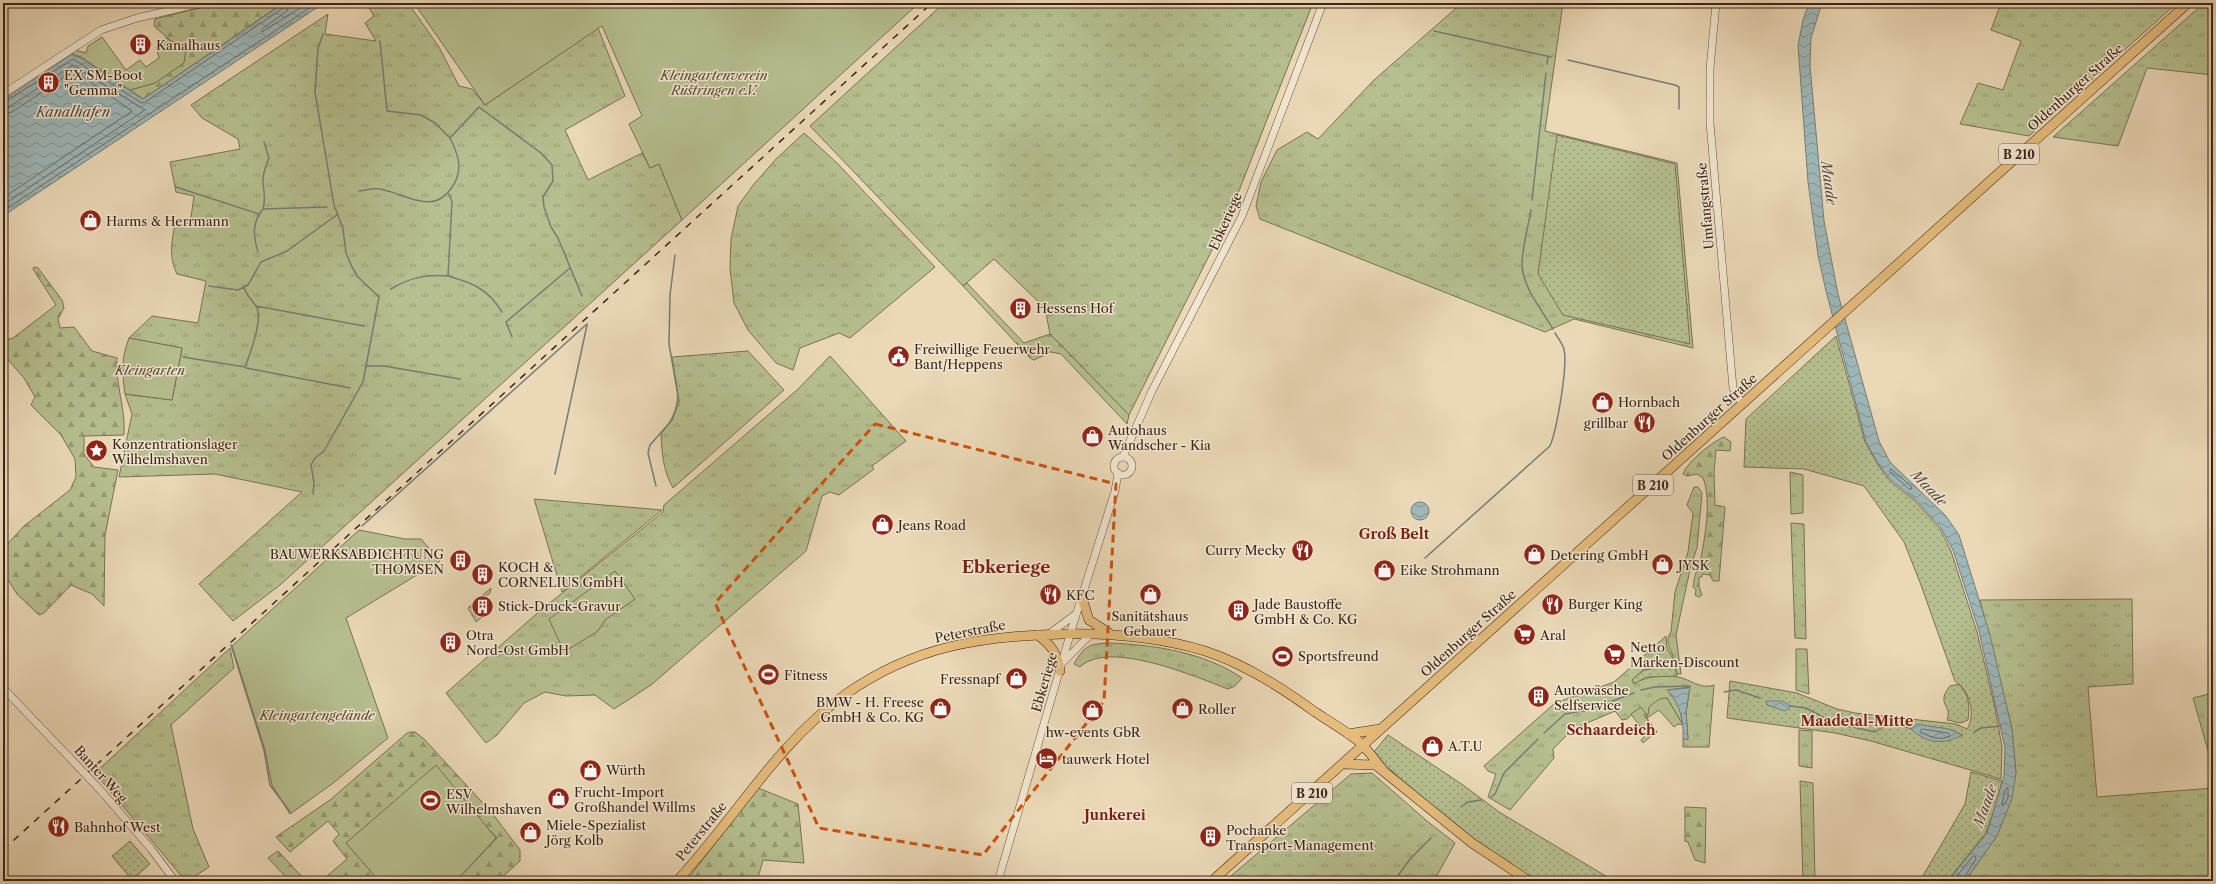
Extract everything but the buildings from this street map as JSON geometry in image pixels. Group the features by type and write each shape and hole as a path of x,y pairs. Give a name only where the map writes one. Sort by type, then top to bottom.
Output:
{"main road":[{"name":"Oldenburger Straße","path":"1212,881 1344,764 1380,729 2188,3"},
{"path":"1082,598 1089,620 1109,633"},
{"name":"Peterstraße","path":"677,881 791,741 821,713 849,692 876,676 933,651 989,638 1049,634 1109,633 1178,644 1205,651 1236,663 1288,692 1339,729 1361,748"},
{"path":"1038,635 1054,650 1058,656 1060,667"},
{"name":"Peterstraße","path":"1339,729 1348,734 1361,748"},
{"path":"1348,734 1380,729"},
{"path":"1361,748 1378,767 1472,843 1529,881"},
{"path":"1344,764 1378,767"}],"street":[{"path":"3,94 101,30 141,17 202,3"},
{"name":"Ebkeriege","path":"1126,458 1131,440 1152,391 1242,216 1323,3"},
{"name":"Umfangstraße","path":"1716,3 1710,69 1710,123 1733,388 1742,404"},
{"path":"1118,458 1126,458 1131,463 1131,469 1121,474 1114,464 1118,458"},
{"name":"Ebkeriege","path":"998,881 1076,614 1121,474"},
{"path":"1049,634 1076,614"},
{"path":"1060,667 1091,634"},
{"name":"Banter Weg","path":"3,688 102,792 175,881"}],"highlighted area":[{"path":"875,424 1116,484 1104,701 983,855 819,828 715,603"}],"green space":[{"path":"219,3 283,3 143,99 130,90 155,83 178,45 173,43 154,26 155,19"},
{"path":"366,3 408,3 439,47 459,86 472,89 485,105 598,28 625,96 565,130 588,180 642,153 650,168 659,164 682,220 280,585 233,621 199,584 302,492 215,474 119,477 132,414 125,394 172,400 182,348 129,338 152,316 198,323 206,281 177,274 172,261 172,241 176,220 190,224 194,196 176,192 170,162 240,149 238,139 202,118 191,105 328,14 325,34 376,41 365,23 374,16"},
{"name":"Kleingartenverein Rüstringen e.V.","path":"414,3 919,3 682,220 659,164 650,168 629,124 642,116 602,26 485,105"},
{"path":"944,3 1313,3 1229,216 1129,415 1050,334 1045,308 994,259 963,286 810,126"},
{"path":"1462,3 1563,3 1545,131 1677,163 1693,348 1574,319 1545,332 1260,219 1256,206 1261,182 1277,150 1307,132 1318,139 1374,80"},
{"path":"2001,3 2177,3 2029,136 1960,124 1978,83 2003,90 2021,41 1991,30"},
{"path":"2204,3 2213,3 2213,75 2147,68 2118,146 2053,137"},
{"path":"102,37 126,70 140,60 146,67 159,58 156,47 166,38 186,49 184,63 155,83 130,90 81,57 72,54 75,50 86,53 88,46"},
{"path":"804,133 837,163 935,267 850,338 839,333 800,348 793,370 776,363 748,330 734,303 730,269 731,239 738,206 754,184 776,159"},
{"path":"1557,135 1675,164 1690,344 1563,315 1538,274"},
{"path":"34,267 38,268 62,300 64,308 58,319 60,328 74,327 92,351 117,358 124,425 124,435 84,436 84,454 94,467 118,470 105,535 104,606 92,594 71,585 44,613 39,615 17,594 3,572 3,549 24,526 70,490 76,477 75,459 61,435 31,405 35,397 24,378 3,354 3,341 13,338 56,305 33,269"},
{"path":"967,283 1024,343 1050,334 1129,415 1127,424 1061,354 1051,352 1034,360 1030,358 963,286"},
{"path":"1836,336 1865,442 1878,465 1890,481 1916,502 1940,529 1951,551 1977,632 1995,708 2002,747 2001,779 1871,741 1835,733 1727,718 1730,681 1797,693 1837,709 1855,713 1956,724 1967,729 1970,723 1971,710 1968,696 1955,681 1904,542 1864,486 1804,469 1744,467 1746,419"},
{"name":"Kleingarten","path":"129,338 182,348 172,400 125,394 123,366"},
{"path":"748,351 784,390 673,488 665,468 661,434 669,424 676,406 677,389 672,357"},
{"path":"830,356 906,441 872,466 874,469 839,495 830,492 822,496 806,551 651,685 614,709 595,695 566,696 545,692 524,703 497,735 486,743 446,693 541,610 663,512 664,505 797,390"},
{"path":"1724,437 1731,442 1730,451 1716,450 1714,472 1715,505 1725,507 1719,581 1713,581 1710,575 1702,574 1702,577 1699,577 1699,586 1702,595 1699,597 1695,595 1696,590 1693,587 1705,534 1707,495 1703,478 1697,474 1687,476 1683,474 1689,464 1700,453"},
{"path":"1790,472 1803,475 1803,513 1791,514"},
{"path":"1694,487 1698,487 1702,493 1697,548 1691,565 1676,635 1681,674 1677,674 1668,639 1671,632 1675,592 1688,552 1693,513 1687,505"},
{"path":"534,499 662,510 562,592"},
{"path":"1791,523 1804,524 1806,639 1795,638"},
{"name":"Kleingartengelände","path":"359,530 405,539 421,539 440,561 346,618 388,738 332,784 290,814 272,785 265,750 232,646"},
{"path":"615,571 635,599 605,620 598,631 564,652 549,619"},
{"path":"491,588 490,593 474,606 473,605 470,607 479,615 483,612 486,614 476,622 468,608"},
{"path":"2132,599 2133,684 2088,687 2097,797 2213,788 2213,881 1965,881 1997,836 2016,773 2012,729 1980,600"},
{"path":"1666,636 1667,647 1651,669 1643,670 1632,680 1634,683 1644,679 1672,676 1700,685 1714,685 1709,747 1683,747 1683,739 1688,739 1686,712 1690,687 1668,690 1678,701 1683,725 1667,698 1650,710 1646,717 1657,732 1652,735 1656,732 1644,715 1641,707 1627,719 1622,720 1615,711 1573,729 1553,749 1554,758 1510,810 1488,797 1496,774 1488,771 1484,766 1555,703 1614,682"},
{"path":"1110,643 1162,648 1195,656 1227,669 1242,678 1235,686 1228,689 1175,669 1131,658 1111,657 1093,659 1080,667 1074,664 1081,653 1088,647 1097,644"},
{"path":"1665,647 1667,647 1673,659 1677,676 1646,677 1634,684 1632,680 1644,670 1651,669 1655,660"},
{"path":"230,648 234,668 171,725 193,829 209,867 192,878 183,878 95,773"},
{"path":"1796,649 1807,649 1809,694 1796,690"},
{"path":"1959,684 1965,692 1969,705 1968,720 1961,723 1947,720 1948,711 1944,701 1946,692 1950,686"},
{"path":"2213,693 2213,768 2193,698"},
{"path":"1667,698 1683,725 1678,724 1674,727 1659,710 1647,718 1646,717 1648,715 1649,707 1659,700"},
{"path":"1641,707 1646,714 1644,715 1656,732 1643,743 1641,740 1646,735 1631,714"},
{"path":"1799,730 1812,731 1812,768 1799,766"},
{"path":"415,732 424,739 492,813 520,850 520,861 498,881 456,881 497,838 482,822 347,843 379,881 321,881 347,859 333,841 339,834 328,821 290,852 276,837 330,800 407,733"},
{"path":"1388,735 1463,785 1499,812 1614,881 1537,881 1470,839 1412,790 1373,753"},
{"name":"ESV Wilhelmshaven","path":"436,765 496,838 456,881 379,881 346,843"},
{"path":"1971,772 2002,781 1995,808 1986,833 1947,881 1920,881 1965,804"},
{"path":"1372,773 1427,821 1455,843 1434,881 1225,881 1351,774"},
{"path":"1800,781 1813,783 1815,881 1803,881"},
{"path":"758,788 798,804 804,863 763,860 757,881 686,881"},
{"path":"1685,807 1706,808 1705,863 1695,860 1688,842 1685,841"},
{"path":"130,841 150,864 132,880 112,856"},
{"path":"278,851 306,881 285,881 285,876 268,858"}],"water":[{"name":"Kanalhafen","path":"284,3 324,3 3,216 3,100 72,54 81,58 143,99"},
{"path":"1809,3 1822,3 1811,38 1810,66 1824,221 1838,294 1879,441 1890,462 1946,516 1959,535 1990,635 2012,729 2016,773 2012,799 1997,836 1965,881 1948,881 1987,833 2004,776 2005,748 1979,631 1953,550 1941,528 1917,501 1891,480 1879,465 1866,442 1826,291 1818,255 1808,182 1798,45 1803,20"},
{"path":"1420,502 1426,505 1429,511 1426,517 1420,520 1414,517 1411,511 1414,505"},
{"path":"1690,686 1686,712 1688,739 1683,739 1682,719 1675,701 1667,690 1688,688"},
{"path":"1766,701 1783,701 1791,706 1785,711 1767,705"},
{"path":"1917,724 1949,729 1963,735 1949,740 1929,740 1923,738 1911,729"}],"waterway":[{"path":"1434,31 1551,57"},
{"path":"313,494 314,482 311,465 315,458 324,451 363,382 379,297 358,277 352,267 346,253 343,229 334,205 315,92 318,48 323,34"},
{"path":"380,41 387,111 421,115 435,123 450,138 479,107 541,153 552,165 553,181 543,197 544,207 551,227 558,238 582,296"},
{"path":"1547,64 1548,56"},
{"path":"1568,60 1675,85 1679,87 1679,109"},
{"path":"1532,200 1546,73"},
{"path":"359,191 380,189 420,201 429,202 438,200 446,194 457,178 459,167 457,155 450,138"},
{"path":"263,209 265,199 263,176 269,158 264,142"},
{"path":"176,187 259,214"},
{"path":"449,194 452,202 448,276 465,281 479,288 497,304 502,312"},
{"path":"258,252 254,229 259,214 263,209 327,207"},
{"path":"1531,210 1523,251 1523,274 1529,290 1553,329"},
{"path":"209,286 238,290 248,285 261,262 287,251 338,214"},
{"path":"656,486 648,453 650,445 672,420 679,401 669,344 670,295 675,255"},
{"path":"512,337 506,322 570,268"},
{"path":"391,289 404,282 425,276 448,276"},
{"path":"183,357 245,367 250,355 259,317 257,308 245,291 244,287"},
{"path":"256,306 364,326"},
{"path":"362,526 587,324"},
{"path":"555,474 587,325"},
{"path":"1425,558 1550,446 1559,412 1565,357 1564,349 1555,333"},
{"path":"367,366 384,366 460,379"},
{"path":"246,368 350,388"},
{"path":"231,645 264,750 270,785 290,812"},
{"path":"1641,690 1655,687 1690,686"},
{"path":"1724,692 1736,690 1760,698"},
{"path":"1544,733 1565,714 1588,710 1634,693"},
{"path":"1790,706 1806,708 1834,723 1875,732 1884,726 1897,723"},
{"path":"1901,725 1912,729"},
{"path":"1974,732 1981,728 2001,726"},
{"path":"1491,797 1495,794 1504,773 1538,739"},
{"path":"1461,807 1468,802 1481,800"},
{"path":"1394,881 1411,858 1431,838"}],"railway":[{"path":"3,850 932,3"}],"place":[{"name":"Kanalhaus","path":"141,45"},
{"name":"EX SM-Boot \"Gemma\"","path":"48,82"},
{"name":"Harms & Herrmann","path":"90,221"},
{"name":"Hessens Hof","path":"1021,308"},
{"name":"Freiwillige Feuerwehr Bant/Heppens","path":"898,356"},
{"name":"Hornbach","path":"1603,402"},
{"name":"grillbar","path":"1644,423"},
{"name":"Autohaus Wandscher - Kia","path":"1093,437"},
{"name":"Konzentrationslager Wilhelmshaven","path":"97,451"},
{"name":"Jeans Road","path":"883,525"},
{"name":"Curry Mecky","path":"1302,550"},
{"name":"Detering GmbH","path":"1534,555"},
{"name":"BAUWERKSABDICHTUNG THOMSEN","path":"460,561"},
{"name":"JYSK","path":"1663,565"},
{"name":"Eike Strohmann","path":"1384,570"},
{"name":"KOCH & CORNELIUS GmbH","path":"482,574"},
{"name":"Sanitätshaus Gebauer","path":"1150,594"},
{"name":"KFC","path":"1050,595"},
{"name":"Burger King","path":"1553,604"},
{"name":"Stick-Druck-Gravur","path":"483,606"},
{"name":"Jade Baustoffe GmbH & Co. KG","path":"1239,611"},
{"name":"Aral","path":"1524,635"},
{"name":"Otra Nord-Ost GmbH","path":"450,642"},
{"name":"Netto Marken-Discount","path":"1614,654"},
{"name":"Sportsfreund","path":"1282,656"},
{"name":"Fitness","path":"768,675"},
{"name":"Fressnapf","path":"1016,679"},
{"name":"Autowäsche Selfservice","path":"1538,697"},
{"name":"BMW - H. Freese GmbH & Co. KG","path":"940,709"},
{"name":"Roller","path":"1183,709"},
{"name":"hw-events GbR","path":"1093,710"},
{"name":"A.T.U","path":"1433,746"},
{"name":"tauwerk Hotel","path":"1046,759"},
{"name":"Würth","path":"591,770"},
{"name":"Frucht-Import Großhandel Willms","path":"558,799"},
{"name":"ESV Wilhelmshaven","path":"430,801"},
{"name":"Bahnhof West","path":"58,827"},
{"name":"Miele-Spezialist Jörg Kolb","path":"530,832"},
{"name":"Pochanke Transport-Management","path":"1210,837"}],"district":[{"name":"Groß Belt","path":"1394,534"},
{"name":"Ebkeriege","path":"1006,567"},
{"name":"Maadetal-Mitte","path":"1857,721"},
{"name":"Schaardeich","path":"1611,730"},
{"name":"Junkerei","path":"1115,815"}],"water label":[{"name":"Maade","path":"1829,183"},
{"name":"Maade","path":"1929,488"},
{"name":"Maade","path":"1985,806"}]}
